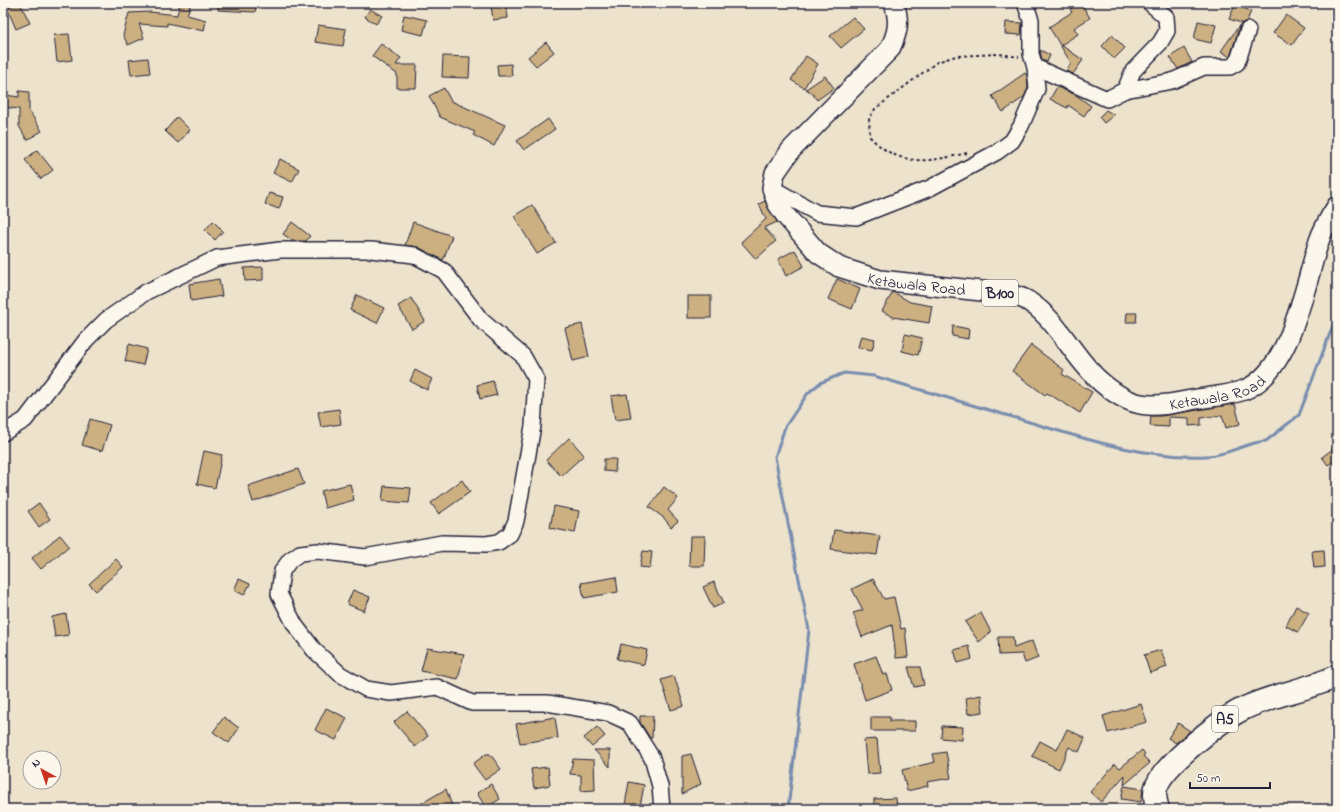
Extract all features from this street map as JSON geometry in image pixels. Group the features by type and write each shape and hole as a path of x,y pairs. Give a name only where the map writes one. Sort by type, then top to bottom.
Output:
{"highway":[{"name":"A5","path":"1158,809 1155,800 1155,790 1162,775 1215,726 1246,707 1337,676"}],"main road":[{"path":"772,188 775,173 791,150 890,49 897,34 897,14 894,3"},
{"name":"Ketawala Road","path":"772,188 777,203 786,216 818,253 839,267 880,280 1009,294 1022,298 1041,311 1085,366 1101,383 1119,395 1144,406 1162,406 1244,390 1261,381 1273,368 1281,355 1305,292 1319,239 1337,206"}],"street":[{"path":"772,188 817,213 856,217 930,188 997,152 1012,141 1021,126 1037,89 1033,61 1031,20 1025,3"},
{"path":"1124,90 1133,71 1160,43 1167,31 1166,17 1150,3"},
{"path":"1033,61 1107,99 1124,90 1172,81 1204,67 1230,67 1237,63 1248,30"},
{"path":"3,433 25,420 86,340 106,320 146,292 217,258 280,250 371,250 414,255 444,270 481,320 523,356 536,379 533,426 516,521 510,534 499,542 486,544 442,542 365,556 318,551 300,553 290,560 282,571 278,594 295,625 314,650 340,674 366,689 391,693 437,687 472,703 547,703 608,713 630,723 652,758 660,786 662,809"}],"path":[{"path":"71,3 76,6 79,3"},
{"path":"972,152 934,161 916,160 889,153 870,137 869,118 875,109 937,62 956,56 999,54 1033,61"}],"building":[{"path":"20,3 30,23 16,29 7,8"},
{"path":"180,3 191,3 187,15 206,20 204,31 167,23 167,26 139,24 144,38 128,45 123,35 129,13 150,12 177,15"},
{"path":"218,3 257,3 255,12 218,10"},
{"path":"506,3 508,18 493,20 491,5"},
{"path":"1081,3 1090,18 1074,28 1078,34 1061,45 1083,60 1073,74 1066,71 1071,63 1049,27 1072,12 1070,9"},
{"path":"1235,5 1251,11 1247,21 1242,23 1239,27 1230,57 1221,51 1241,23 1229,19"},
{"path":"370,9 382,16 376,24 365,17"},
{"path":"404,15 427,20 423,35 401,30"},
{"path":"1286,15 1304,28 1292,45 1273,33"},
{"path":"853,17 864,29 841,48 830,36"},
{"path":"1198,21 1216,25 1211,43 1194,39"},
{"path":"1006,22 1022,23 1021,35 1005,34"},
{"path":"318,25 346,29 343,46 315,42"},
{"path":"69,34 72,60 57,62 54,35"},
{"path":"1112,35 1125,48 1114,59 1102,46"},
{"path":"546,42 554,52 536,66 528,57"},
{"path":"381,44 401,58 396,65 417,65 416,88 397,88 397,74 372,56"},
{"path":"1184,48 1192,62 1178,69 1170,57"},
{"path":"1040,50 1050,55 1047,62 1042,60"},
{"path":"443,56 470,57 469,78 442,77"},
{"path":"806,56 818,64 804,88 791,80"},
{"path":"148,58 150,73 131,75 129,60"},
{"path":"511,64 512,76 498,76 497,65"},
{"path":"1025,73 1027,76 1028,88 1024,97 1003,112 992,96"},
{"path":"825,76 834,88 817,100 812,93 806,89"},
{"path":"1057,87 1076,95 1091,106 1084,116 1068,105 1067,108 1050,99"},
{"path":"444,88 451,101 505,125 494,146 473,135 475,132 440,117 429,96"},
{"path":"19,91 29,92 29,111 42,131 27,140 19,126 19,109 3,107 5,95 19,97"},
{"path":"1106,110 1114,115 1104,123 1099,117"},
{"path":"177,117 190,130 178,143 165,131"},
{"path":"548,119 555,129 524,150 517,141"},
{"path":"37,150 53,170 41,179 25,160"},
{"path":"280,159 299,169 292,182 273,173"},
{"path":"269,193 283,197 279,209 265,204"},
{"path":"765,201 777,222 764,228 776,241 756,259 741,242 766,219 759,204"},
{"path":"532,205 556,243 537,254 514,216"},
{"path":"213,221 223,231 215,240 205,230"},
{"path":"292,222 310,236 306,241 293,241 283,234"},
{"path":"413,222 452,236 443,260 418,247 405,245"},
{"path":"795,250 804,266 786,276 778,259"},
{"path":"263,267 263,280 245,281 244,268"},
{"path":"219,279 222,296 191,301 189,284"},
{"path":"837,279 860,289 852,309 828,299"},
{"path":"893,292 910,302 932,306 929,323 893,317 882,311"},
{"path":"357,295 384,308 377,323 350,310"},
{"path":"688,296 711,296 711,318 688,318"},
{"path":"411,298 425,321 412,329 398,306"},
{"path":"1127,313 1137,313 1136,322 1126,322"},
{"path":"582,324 589,357 573,361 565,328"},
{"path":"953,326 969,329 968,339 952,336"},
{"path":"905,334 922,338 918,355 902,351"},
{"path":"861,336 875,339 872,350 858,347"},
{"path":"129,344 147,349 143,365 125,361"},
{"path":"1031,345 1064,370 1062,374 1092,392 1080,413 1047,393 1045,395 1012,371"},
{"path":"415,370 432,379 427,390 410,381"},
{"path":"493,381 497,395 480,399 477,385"},
{"path":"627,394 631,418 615,420 611,396"},
{"path":"1235,404 1240,424 1226,428 1222,415 1201,418 1201,425 1189,426 1189,418 1169,417 1169,427 1150,426 1151,416 1161,416"},
{"path":"339,409 341,424 321,427 318,412"},
{"path":"90,419 110,425 102,451 82,445"},
{"path":"569,438 584,455 561,476 546,460"},
{"path":"1337,446 1337,459 1328,465 1322,457"},
{"path":"204,451 222,455 215,488 197,484"},
{"path":"604,459 616,459 615,472 604,471"},
{"path":"298,469 304,484 253,502 248,486"},
{"path":"462,480 470,492 439,514 431,503"},
{"path":"350,484 354,500 325,508 321,491"},
{"path":"384,486 411,488 409,503 382,501"},
{"path":"664,487 678,498 668,510 678,521 671,527 664,518 649,507"},
{"path":"39,503 50,519 39,527 28,511"},
{"path":"554,506 579,511 575,533 550,528"},
{"path":"834,530 880,536 877,555 831,549"},
{"path":"60,535 69,546 41,569 32,558"},
{"path":"690,536 705,536 704,566 689,566"},
{"path":"1324,550 1325,567 1314,568 1312,551"},
{"path":"643,551 652,552 650,568 640,567"},
{"path":"116,559 123,567 96,591 89,584"},
{"path":"616,577 618,592 584,598 581,583"},
{"path":"239,579 250,584 244,595 234,590"},
{"path":"873,579 884,599 894,597 901,629 905,628 908,657 896,658 892,625 862,637 853,613 863,610 852,589"},
{"path":"714,582 724,603 713,608 703,587"},
{"path":"353,590 370,597 364,611 347,604"},
{"path":"1296,606 1309,613 1298,632 1286,626"},
{"path":"981,613 991,632 979,642 965,622"},
{"path":"66,614 69,635 55,637 52,617"},
{"path":"998,637 1013,637 1014,648 1032,641 1038,658 1025,663 1022,654 999,655"},
{"path":"621,644 647,650 644,665 617,659"},
{"path":"969,646 972,659 958,663 954,650"},
{"path":"427,648 464,654 458,679 421,671"},
{"path":"1161,650 1167,667 1150,673 1144,655"},
{"path":"876,656 883,675 887,674 892,690 865,700 854,664"},
{"path":"908,667 920,667 924,685 914,687"},
{"path":"674,676 684,706 671,710 661,680"},
{"path":"981,695 983,712 968,714 966,698"},
{"path":"1141,704 1147,722 1108,733 1103,716"},
{"path":"326,708 347,718 336,740 315,730"},
{"path":"407,711 428,736 415,747 394,722"},
{"path":"640,716 653,716 652,738 650,738 640,722"},
{"path":"224,717 239,728 229,743 213,732"},
{"path":"555,717 558,738 520,743 516,724"},
{"path":"871,717 890,717 890,721 915,721 915,731 871,731"},
{"path":"1178,723 1190,731 1176,743 1168,738"},
{"path":"942,726 963,727 962,740 941,738"},
{"path":"597,727 605,736 592,747 584,738"},
{"path":"1067,729 1085,738 1079,752 1069,747 1059,769 1032,756 1040,741 1057,750"},
{"path":"877,739 880,773 867,774 864,740"},
{"path":"594,750 610,750 610,767"},
{"path":"1142,750 1145,754 1143,756 1150,763 1124,785 1125,775 1101,802 1090,792 1115,764 1120,768"},
{"path":"946,752 951,778 927,782 928,786 907,791 902,770 935,762 933,754"},
{"path":"486,754 490,754 501,769 485,780 473,764"},
{"path":"691,754 701,784 682,794 682,756"},
{"path":"573,759 594,760 595,790 581,791 581,775 570,774"},
{"path":"548,767 550,785 534,788 531,769"},
{"path":"629,782 644,785 640,807 625,805"},
{"path":"491,784 500,799 486,808 477,793"},
{"path":"1124,786 1143,789 1141,802 1121,799"},
{"path":"446,789 453,809 412,809"},
{"path":"896,798 897,809 874,809 874,799"}],"waterway":[{"path":"788,809 809,630 775,457 785,427 808,393 820,383 844,373 874,376 1093,441 1138,451 1161,454 1184,456 1215,455 1266,441 1299,415 1337,315"}]}
